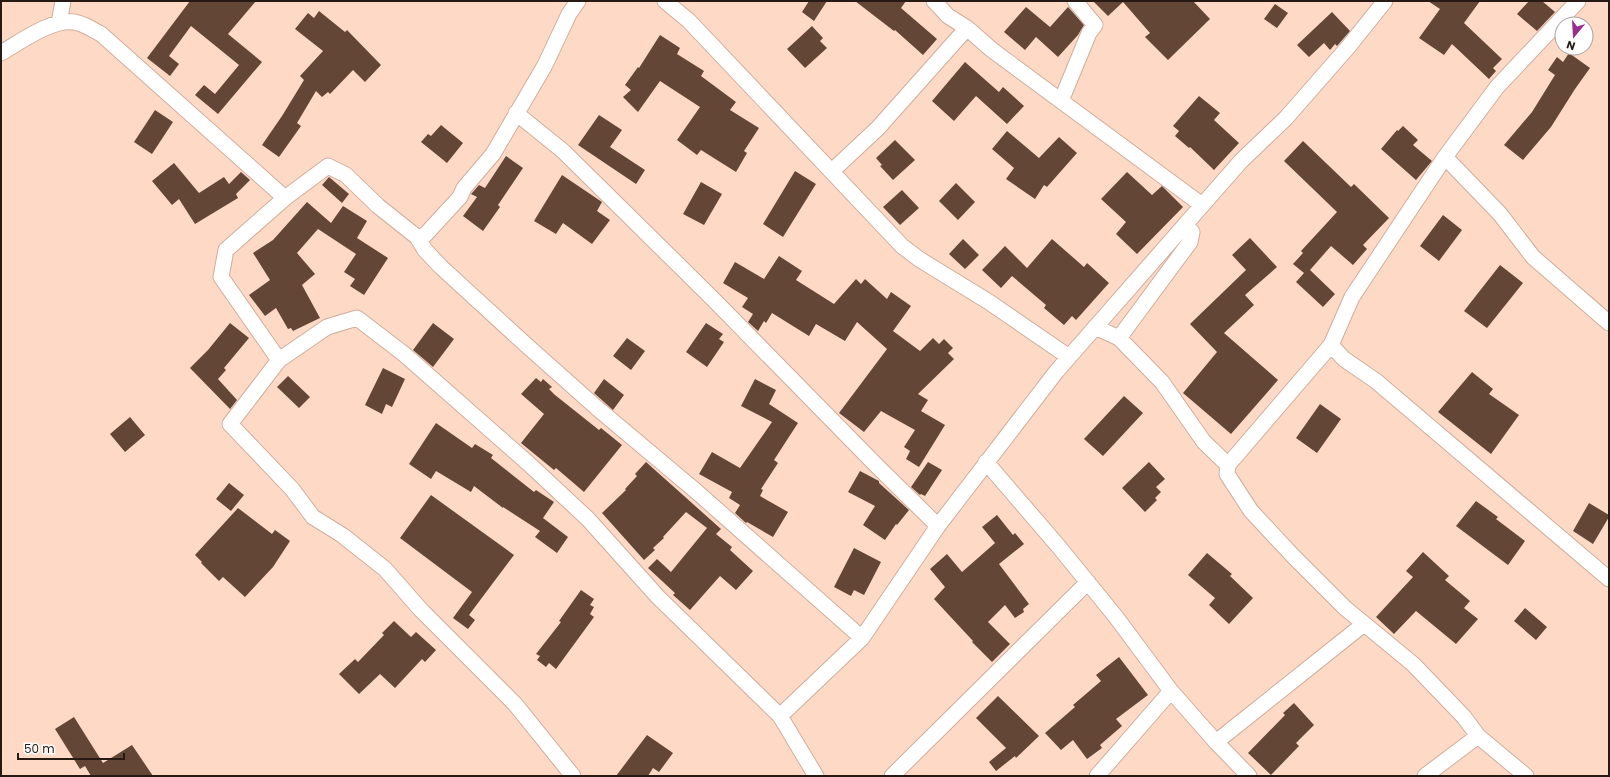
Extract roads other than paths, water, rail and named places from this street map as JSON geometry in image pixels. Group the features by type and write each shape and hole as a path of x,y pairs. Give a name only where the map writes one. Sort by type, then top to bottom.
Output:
{"street":[{"path":"59,23 61,8 64,1"},
{"path":"417,236 425,235 460,197 464,188 492,154 545,65 569,14 578,1"},
{"path":"665,1 689,21 902,246 919,259 989,302 1068,357"},
{"path":"934,1 948,16 967,28 992,50 1202,205"},
{"path":"1061,101 1089,33 1095,25 1075,1"},
{"path":"780,716 862,638 938,526 1068,357 1242,160 1286,118 1349,46 1385,1"},
{"path":"1526,776 1478,736 1464,717 1412,664 1345,608 1293,556 1251,511 1227,474 1228,465 1307,375 1331,344 1352,297 1445,157 1497,87 1578,1"},
{"path":"1,53 40,30 59,23 77,22 101,34 285,198"},
{"path":"832,171 878,128 967,28"},
{"path":"516,113 553,142 574,162 712,298 938,526"},
{"path":"1445,157 1500,214 1533,257 1609,323"},
{"path":"279,360 221,277 226,250 285,198 328,166 346,175 378,206 417,236 426,250 441,267 524,343 862,638"},
{"path":"1120,338 1190,242 1192,232 1186,224"},
{"path":"573,776 515,704 421,610 385,569 342,535 313,517 292,489 230,424 279,360 327,327 357,318 404,354 529,464 582,514 658,597 780,716 816,776"},
{"path":"1095,327 1120,338 1162,382 1204,442 1228,465"},
{"path":"1331,344 1344,359 1376,381 1609,579"},
{"path":"986,462 1088,582 1116,617 1171,692 1216,742 1250,776"},
{"path":"892,776 1088,582"},
{"path":"1216,742 1364,624"},
{"path":"1097,776 1171,692"},
{"path":"1425,776 1478,736"}]}
